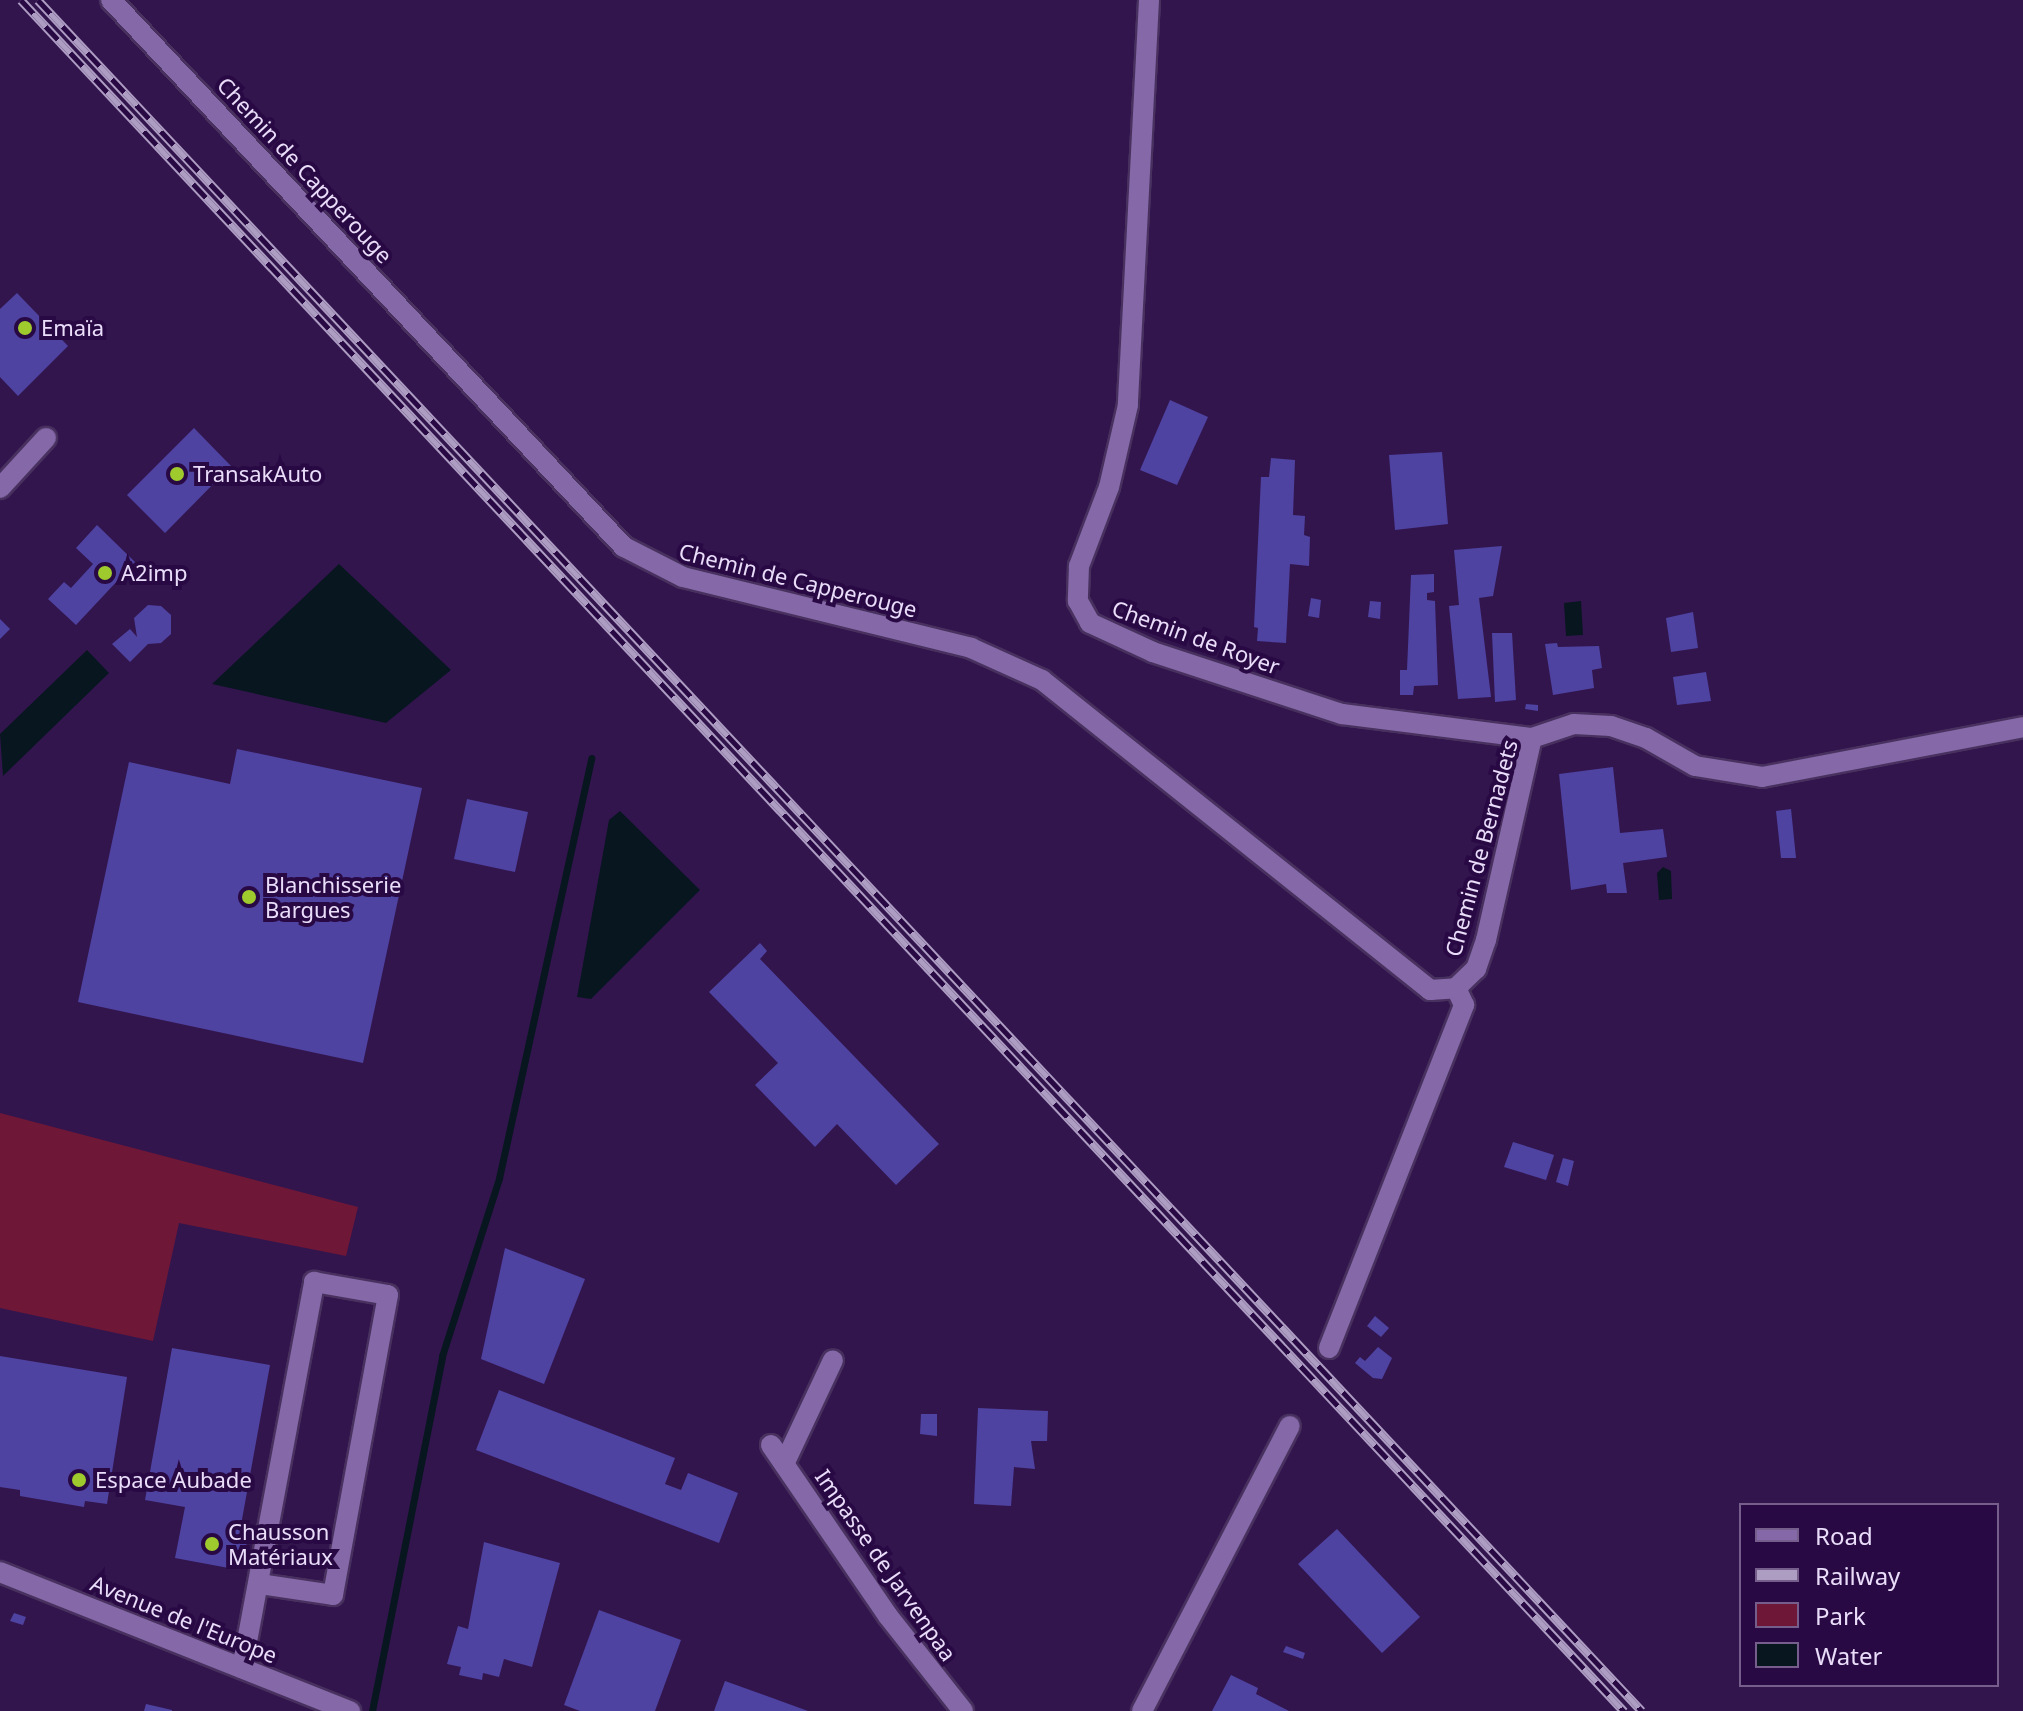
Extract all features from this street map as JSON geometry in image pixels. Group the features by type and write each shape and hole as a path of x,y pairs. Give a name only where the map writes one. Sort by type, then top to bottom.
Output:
{"street":[{"name":"Chemin de Capperouge","path":"111,0 624,547 683,577 971,648 1042,680 1430,990 1456,988"},
{"name":"Chemin de Royer","path":"1149,0 1128,405 1109,487 1079,566 1078,601 1090,623 1153,652 1342,714 1532,738"},
{"path":"0,488 46,438"},
{"name":"Chemin de Bernadets","path":"1329,1348 1464,1005 1456,988 1476,969 1486,940 1532,738 1574,724 1611,726 1646,738 1695,766 1762,777 2023,727"},
{"path":"242,1668 314,1282 388,1295 333,1595 259,1584"},
{"name":"Impasse de Jarvenpaa","path":"833,1360 778,1453 809,1506 963,1711"},
{"path":"1142,1711 1290,1426"},
{"name":"Avenue de l'Europe","path":"0,1572 350,1711"}],"green space":[{"path":"0,1113 358,1207 346,1256 179,1223 153,1341 0,1308"}],"water":[{"path":"339,564 451,670 386,723 212,684"},
{"path":"1581,601 1583,635 1566,636 1564,603"},
{"path":"87,650 109,673 3,776 0,734"},
{"path":"620,811 700,890 591,999 577,997 609,820"},
{"path":"1663,867 1671,871 1672,899 1659,900 1657,873"}],"building":[{"name":"Emaïa","path":"17,293 68,346 18,396 0,377 0,309"},
{"path":"1170,400 1208,417 1177,485 1140,470"},
{"path":"194,428 231,466 165,533 127,495"},
{"path":"1442,452 1448,524 1395,530 1389,455"},
{"path":"1271,458 1295,460 1293,515 1305,516 1304,535 1310,537 1309,566 1290,564 1286,643 1257,641 1258,628 1254,627 1261,477 1269,477"},
{"name":"A2imp","path":"97,525 135,562 76,625 48,599 64,582 71,588 93,564 76,548"},
{"path":"1502,546 1493,596 1479,598 1491,697 1458,699 1449,606 1459,605 1454,550"},
{"path":"1434,574 1434,592 1427,593 1427,600 1435,601 1438,685 1414,686 1413,695 1400,695 1400,670 1407,670 1411,575"},
{"path":"1311,598 1321,600 1319,618 1308,616"},
{"path":"1370,601 1381,602 1380,619 1368,617"},
{"path":"148,605 161,606 171,615 171,634 161,643 148,644 130,662 112,644 130,629 137,637 134,618"},
{"path":"1693,612 1698,648 1671,652 1666,618"},
{"path":"0,619 10,629 0,639"},
{"path":"1492,633 1512,633 1516,700 1495,702"},
{"path":"1557,643 1558,647 1599,646 1602,668 1592,670 1594,688 1553,695 1545,644"},
{"path":"1706,672 1711,701 1677,705 1673,677"},
{"path":"1526,704 1538,705 1538,711 1525,709"},
{"name":"Blanchisserie Bargues","path":"237,749 422,788 363,1063 78,1002 129,762 230,784"},
{"path":"1613,767 1620,833 1663,829 1667,857 1623,863 1627,893 1607,893 1606,884 1571,890 1559,774"},
{"path":"467,799 528,812 515,872 454,859"},
{"path":"1791,809 1796,858 1781,858 1776,811"},
{"path":"760,943 767,951 760,959 939,1144 896,1185 837,1124 815,1147 755,1085 778,1063 709,992"},
{"path":"1513,1142 1554,1155 1546,1180 1504,1167"},
{"path":"1563,1158 1574,1161 1568,1186 1556,1182"},
{"path":"505,1248 585,1279 544,1384 481,1359"},
{"path":"1375,1316 1389,1328 1381,1337 1367,1326"},
{"path":"1378,1347 1392,1358 1382,1379 1373,1378 1355,1363 1360,1357 1365,1361"},
{"path":"172,1348 270,1365 239,1536 248,1537 245,1551 237,1550 234,1569 175,1558 185,1507 145,1500"},
{"path":"0,1356 127,1377 107,1504 85,1501 84,1507 20,1496 20,1490 0,1487"},
{"path":"499,1390 675,1458 665,1484 681,1490 688,1473 738,1493 719,1543 476,1450"},
{"path":"978,1408 1048,1411 1047,1441 1031,1441 1035,1469 1014,1467 1011,1506 974,1504"},
{"path":"921,1414 937,1414 937,1436 920,1434"},
{"path":"1337,1529 1420,1617 1382,1653 1298,1564"},
{"path":"484,1542 560,1563 532,1667 504,1659 499,1677 483,1673 482,1680 459,1675 461,1667 447,1664 458,1626 468,1629"},
{"path":"599,1610 681,1640 655,1711 580,1711 564,1705"},
{"path":"14,1613 26,1617 23,1625 10,1621"},
{"path":"1286,1646 1305,1653 1303,1659 1283,1652"},
{"path":"1231,1675 1258,1688 1256,1694 1289,1711 1212,1711"},
{"path":"725,1681 808,1711 714,1711"},
{"path":"146,1704 172,1710 172,1711 144,1711"}],"waterway":[{"path":"372,1711 442,1356 499,1178 591,758"}],"railway":[{"path":"21,0 1624,1711"},
{"path":"38,0 1642,1711"}],"place":[{"name":"Emaïa","path":"25,328"},
{"name":"TransakAuto","path":"177,474"},
{"name":"A2imp","path":"105,573"},
{"name":"Blanchisserie Bargues","path":"249,897"},
{"name":"Espace Aubade","path":"79,1480"},
{"name":"Chausson Matériaux","path":"212,1544"}]}
